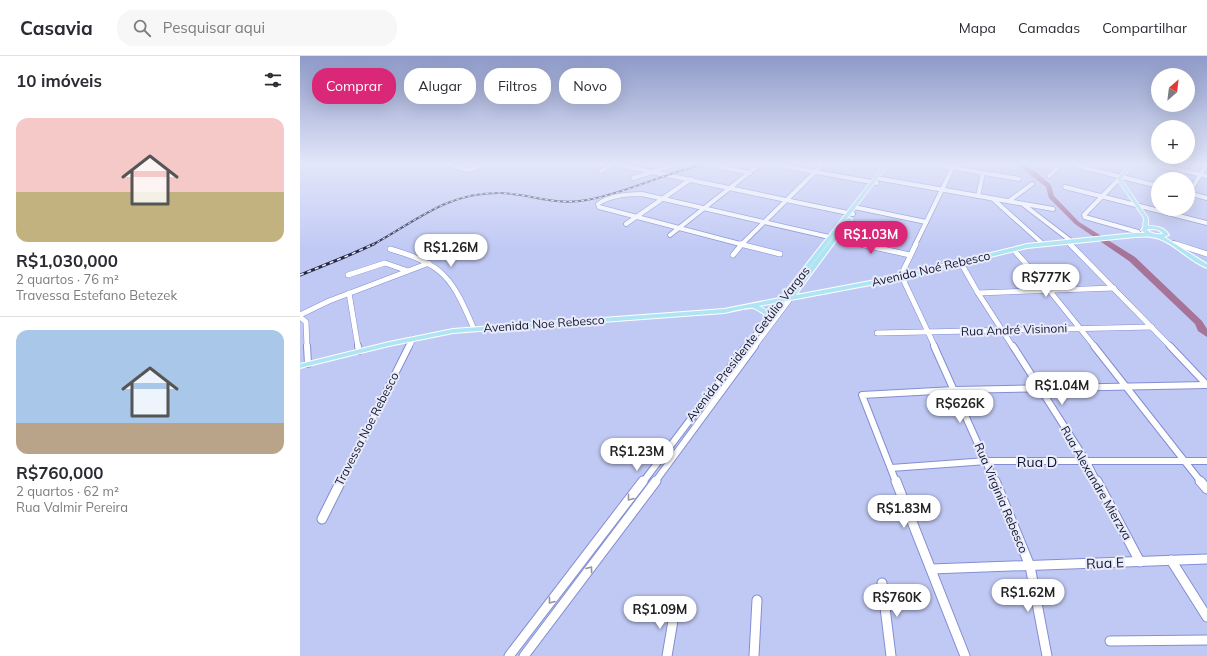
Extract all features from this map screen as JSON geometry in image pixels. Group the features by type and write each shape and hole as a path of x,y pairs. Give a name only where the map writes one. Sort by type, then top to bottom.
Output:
{"main road":[{"name":"Avenida Presidente Getúlio Vargas","path":"790,299 867,193"},
{"path":"1129,193 1142,212 1165,233 1180,250"},
{"path":"1142,212 1146,222 1145,231 1154,236 1165,233"},
{"path":"1136,234 1145,228 1153,228 1165,233"},
{"path":"1136,234 1154,236 1167,240 1180,250 1207,266"},
{"name":"Avenida Noé Rebesco","path":"790,299 902,277 1013,249 1042,244 1136,234"},
{"name":"Avenida Presidente Getúlio Vargas","path":"782,300 834,238"},
{"name":"Avenida Noe Rebesco","path":"300,366 413,339 474,329 719,312 790,299"},
{"path":"751,307 761,308 770,316"}],"street":[{"path":"626,224 671,193"},
{"path":"670,235 724,193"},
{"path":"755,193 851,214"},
{"path":"733,255 742,244 795,193"},
{"path":"902,277 902,271 940,193"},
{"path":"960,193 1053,209"},
{"path":"1009,202 1020,193"},
{"path":"1089,193 1151,208"},
{"path":"1104,193 1084,215 1084,217 1136,234"},
{"path":"780,254 599,207 598,204 599,202 629,194 642,194 910,255"},
{"path":"1195,195 1207,198"},
{"path":"993,199 1042,244"},
{"path":"1023,204 1069,241 1207,385"},
{"path":"856,208 926,222"},
{"path":"1180,216 1207,223"},
{"path":"1174,243 1207,254"},
{"path":"390,249 414,255 444,272 453,283 463,302 474,329"},
{"path":"1013,249 1080,328 1207,489"},
{"path":"348,275 385,263 408,271"},
{"path":"308,364 306,322 300,316 348,293 429,263"},
{"name":"Rua Alexandre Mierzva","path":"961,263 1002,331 1087,462 1140,562"},
{"name":"Rua Virginia Rebesco","path":"902,277 988,461 1030,566 1047,656"},
{"path":"978,293 1114,288"},
{"path":"348,293 359,351"},
{"name":"Avenida Presidente Getúlio Vargas","path":"508,656 737,364 790,299"},
{"name":"Avenida Presidente Getúlio Vargas","path":"524,656 626,522 782,300"},
{"name":"Rua André Visinoni","path":"877,333 1152,327"},
{"name":"Travessa Noe Rebesco","path":"322,519 413,339"},
{"path":"965,656 862,395 954,390 1207,385"},
{"name":"Rua D","path":"891,468 988,461 1207,461"},
{"name":"Rua E","path":"931,569 1207,559"},
{"path":"1171,560 1207,618"},
{"path":"882,583 891,656"},
{"path":"754,656 758,600"},
{"path":"667,656 675,609"},
{"path":"1110,641 1207,640"}],"waterway":[{"path":"1050,193 1051,197 1077,223 1132,259 1199,323 1201,329 1207,334"}],"railway":[{"path":"373,244 417,218 448,203 464,197 500,193"},
{"path":"500,193 564,202 587,200 616,193"},
{"path":"300,275 373,244"}]}
